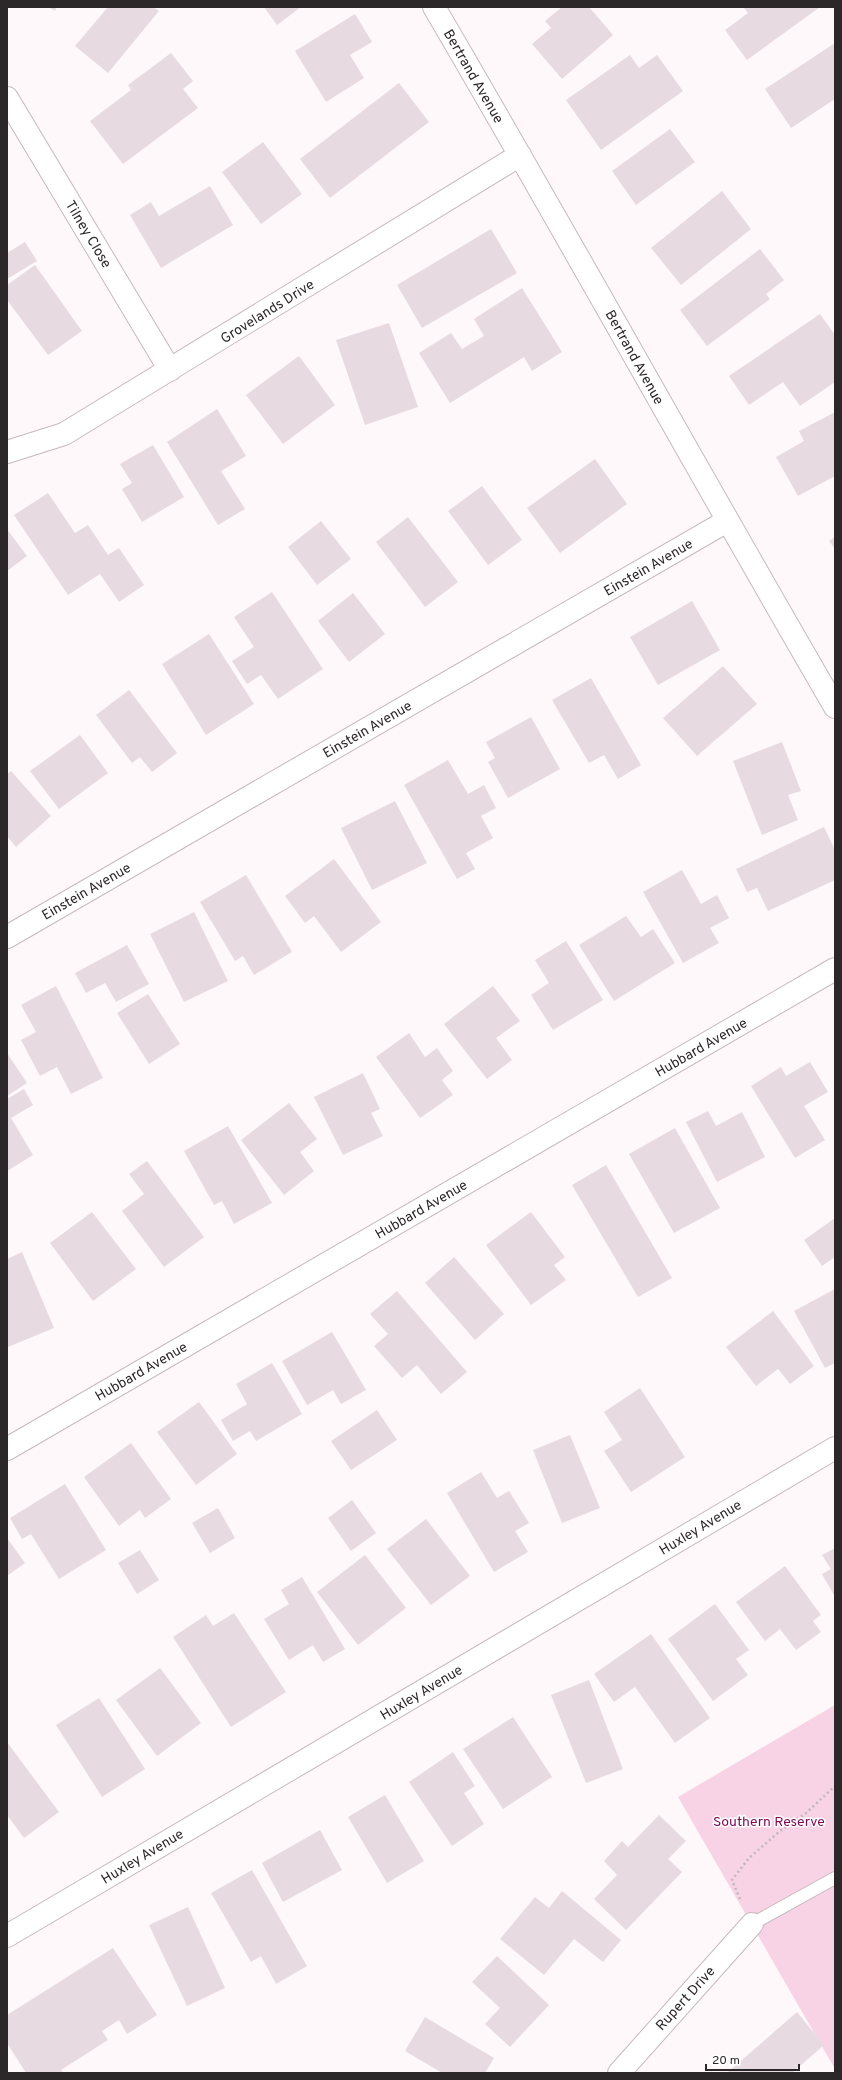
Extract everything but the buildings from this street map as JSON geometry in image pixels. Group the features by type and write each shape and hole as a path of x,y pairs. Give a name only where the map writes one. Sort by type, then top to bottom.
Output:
{"street":[{"name":"Bertrand Avenue","path":"434,7 520,155 727,521 835,707"},
{"name":"Tilney Close","path":"7,98 170,370"},
{"name":"Grovelands Drive","path":"7,452 64,434 520,155"},
{"name":"Einstein Avenue","path":"7,937 727,521"},
{"name":"Hubbard Avenue","path":"7,1449 835,969"},
{"name":"Huxley Avenue","path":"7,1936 835,1448"},
{"name":"Rupert Drive","path":"619,2073 752,1924"}],"lane":[{"path":"752,1924 835,1878"}],"path":[{"path":"752,1924 732,1880 749,1858 780,1831 806,1813 835,1786"}],"green space":[{"name":"Southern Reserve","path":"835,1705 835,2069 678,1797"}]}
